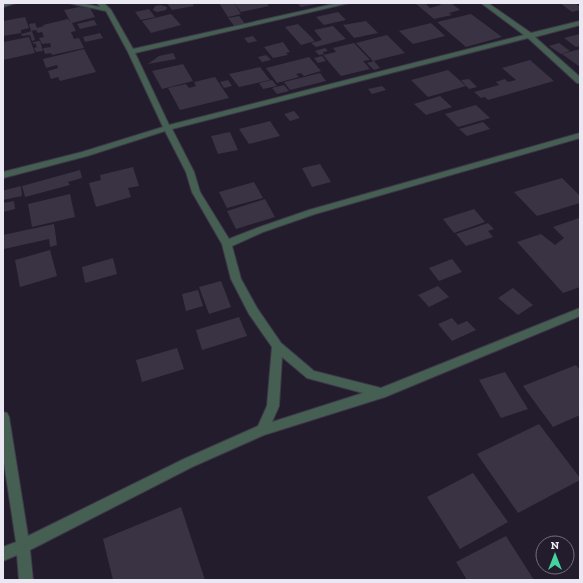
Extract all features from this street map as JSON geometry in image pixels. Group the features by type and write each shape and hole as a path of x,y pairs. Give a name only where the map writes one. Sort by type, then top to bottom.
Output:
{"street":[{"path":"3,5 13,3"},
{"path":"71,3 108,10"},
{"path":"100,3 108,10 131,52 167,128 190,172 196,192 227,244 236,279 253,311 277,346 311,375 381,393"},
{"path":"131,52 346,3"},
{"path":"484,3 530,36 580,81"},
{"path":"3,175 84,154 167,128 580,23"},
{"path":"227,244 260,230 312,212 580,135"},
{"path":"3,554 24,546 188,463 262,430 381,393 580,312"},
{"path":"262,430 273,406 277,346"},
{"path":"3,417 24,546 26,580"}],"building":[{"path":"167,3 192,3 194,6 172,10"},
{"path":"219,3 234,3 241,14 228,17"},
{"path":"234,3 267,3 269,6 241,12"},
{"path":"297,3 317,3 317,4 301,7"},
{"path":"415,3 425,3 430,8 441,5 439,3 451,3 460,10 449,13 452,15 434,19"},
{"path":"560,3 575,3 580,7 580,10 572,12"},
{"path":"161,5 167,7 166,10 157,12 153,10 155,6"},
{"path":"79,7 90,8 95,17 72,23 76,31 71,32 74,39 79,38 84,48 52,55 51,53 45,54 43,48 51,47 50,43 42,44 39,38 44,37 42,32 38,33 36,30 31,31 29,24 35,23 37,28 44,26 43,25 68,19 71,23 64,10"},
{"path":"149,9 155,17 141,20 135,12"},
{"path":"338,12 346,20 324,25 316,17"},
{"path":"171,14 181,25 151,33 142,21"},
{"path":"471,14 502,37 466,47 437,22"},
{"path":"239,16 246,25 235,27 228,18"},
{"path":"25,17 29,28 21,30 21,33 3,36 3,21"},
{"path":"94,20 97,25 80,29 77,24"},
{"path":"366,21 378,33 354,38 343,25"},
{"path":"431,23 445,36 413,44 399,31"},
{"path":"298,24 315,41 301,45 285,27"},
{"path":"333,26 346,39 316,47 311,43 322,40 314,30"},
{"path":"32,31 35,40 32,41 30,35 22,36 21,34"},
{"path":"100,33 103,38 85,42 83,37"},
{"path":"580,34 580,46 576,47 564,38"},
{"path":"387,35 405,53 373,61 356,43"},
{"path":"253,36 257,41 248,43 244,38"},
{"path":"29,37 35,53 3,60 3,42"},
{"path":"40,41 43,51 36,52 34,48 37,47 35,43 33,44 33,42"},
{"path":"283,42 290,52 286,53 288,55 273,58 264,47"},
{"path":"354,43 370,60 363,61 370,69 341,76 323,55 336,52 333,48"},
{"path":"559,43 570,51 561,54 549,46"},
{"path":"325,48 328,51 323,52 324,54 319,55 315,51"},
{"path":"84,49 96,72 60,81 58,77 51,79 48,71 58,68 57,65 46,68 43,59"},
{"path":"580,49 580,67 562,54"},
{"path":"173,53 176,59 148,64 159,56"},
{"path":"266,55 271,60 262,62 258,57"},
{"path":"322,56 326,61 318,63 314,58"},
{"path":"309,57 321,71 304,76 301,73 296,74 299,77 277,83 266,68"},
{"path":"530,60 554,81 488,100 485,97 481,98 474,92 499,85 496,82 505,79 508,82 516,80 502,68"},
{"path":"374,61 380,68 374,70 367,63"},
{"path":"183,64 193,81 162,89 152,71"},
{"path":"260,67 270,80 239,87 229,74"},
{"path":"448,70 466,86 428,97 411,80"},
{"path":"320,73 326,81 290,90 284,82"},
{"path":"215,77 229,98 180,110 168,88 186,84 189,88 196,86 194,82"},
{"path":"469,79 477,87 469,89 461,80"},
{"path":"228,80 232,86 224,88 220,82"},
{"path":"272,80 277,86 263,89 259,83"},
{"path":"284,85 289,91 277,94 272,88"},
{"path":"382,86 386,90 372,94 368,89"},
{"path":"440,96 452,107 426,115 414,104"},
{"path":"476,105 490,118 458,127 445,114"},
{"path":"294,111 300,118 290,121 284,114"},
{"path":"270,121 280,136 249,144 239,129"},
{"path":"483,122 490,129 467,136 459,129"},
{"path":"230,132 238,150 218,154 211,136"},
{"path":"320,164 331,182 312,187 302,168"},
{"path":"133,167 139,186 128,188 131,197 96,207 89,183 101,180 100,175"},
{"path":"80,170 82,178 68,182 70,185 25,197 22,186"},
{"path":"562,178 580,196 580,203 537,216 514,192"},
{"path":"254,182 263,198 227,208 219,192"},
{"path":"21,186 22,196 3,200 3,192 5,190"},
{"path":"70,194 75,217 32,227 28,204"},
{"path":"265,199 275,217 236,229 227,211"},
{"path":"14,201 15,209 3,212 3,203"},
{"path":"474,209 485,222 454,233 443,219"},
{"path":"579,218 580,287 563,293 517,242 541,234 555,245 564,238 553,227"},
{"path":"488,223 494,229 488,231 493,237 466,246 456,234"},
{"path":"54,224 57,245 50,247 49,239 4,249 3,235"},
{"path":"50,250 57,276 20,287 15,260"},
{"path":"113,258 117,274 85,283 82,267"},
{"path":"452,259 462,272 439,281 429,268"},
{"path":"221,281 231,307 209,314 199,287"},
{"path":"438,286 449,297 429,307 418,295"},
{"path":"513,288 533,305 518,315 498,298"},
{"path":"198,290 203,306 186,311 182,294"},
{"path":"239,317 247,336 202,350 196,330"},
{"path":"452,318 458,325 467,321 476,330 452,341 438,324"},
{"path":"177,348 184,369 142,382 136,360"},
{"path":"576,365 580,370 580,415 553,427 523,386"},
{"path":"505,372 528,409 501,418 479,380"},
{"path":"539,424 580,480 518,513 477,454"},
{"path":"473,473 508,522 460,549 427,497"},
{"path":"181,507 205,580 113,580 103,539"},
{"path":"506,536 534,580 467,580 456,562"}]}
